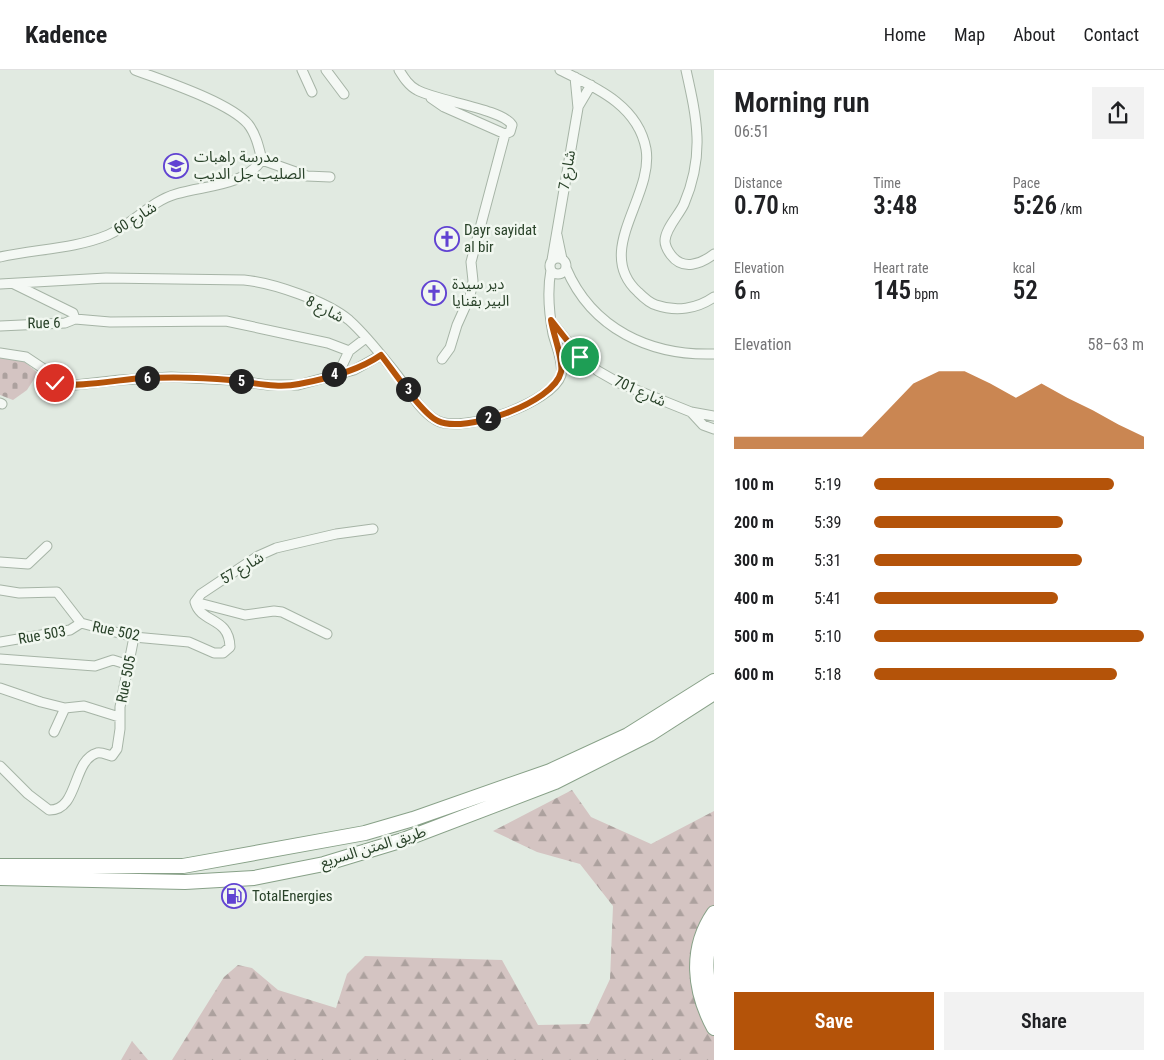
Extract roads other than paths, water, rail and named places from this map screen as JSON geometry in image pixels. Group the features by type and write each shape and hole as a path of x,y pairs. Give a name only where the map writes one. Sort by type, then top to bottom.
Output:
{"highway":[{"name":"طريق المتن السريع","path":"0,866 182,866 319,842 413,820 550,771 628,735 714,681"},
{"name":"طريق المتن السريع","path":"0,878 186,882 254,878 324,864 403,840 554,782 650,734 714,693"},
{"path":"319,842 324,864"},
{"path":"714,913 703,933 696,962 700,995 705,1011 714,1028"},
{"path":"714,932 708,953 707,974 714,1006"}],"street":[{"path":"136,70 210,101 241,118 254,134 262,160 307,176 330,177"},
{"path":"302,70 312,92"},
{"path":"326,70 344,94"},
{"path":"399,70 412,87 429,95 507,120 512,128 510,132 505,134 470,262 473,287 450,348 442,359"},
{"path":"560,70 612,96 624,109 641,134 646,149 646,170 642,189 628,220 622,240 622,261 630,285 652,304 665,308 693,307 706,303 714,297"},
{"path":"686,70 695,105 698,154 684,204 666,234 666,246 673,257 685,264 700,263 714,254"},
{"path":"575,77 578,108"},
{"path":"578,108 591,85"},
{"path":"429,95 444,106 505,134"},
{"name":"شارع 7","path":"560,271 552,260 578,108"},
{"name":"شارع 60","path":"0,257 80,244 102,237 127,226 167,197 240,178 257,167 262,160"},
{"name":"شارع 7","path":"557,232 562,258 560,271"},
{"path":"552,260 562,258"},
{"path":"560,271 572,280 604,321 627,335 669,351 714,354"},
{"name":"شارع 8","path":"0,284 43,280 106,278 250,280 281,289 329,308 349,320 435,420 453,424 494,417 525,406 546,393 555,384 562,368 551,320 549,284 560,271"},
{"name":"Rue 6","path":"0,326 65,323 75,320 73,313 67,308 14,284"},
{"path":"75,320 110,322 226,320 328,342 349,351"},
{"name":"شارع 701","path":"551,320 580,357 598,371 619,383 691,412"},
{"path":"340,372 349,351 366,338"},
{"path":"0,353 26,357 44,369 55,383 66,386 171,377 231,380 280,386 298,384 361,368 381,355"},
{"path":"691,412 714,417 714,429 703,425 691,412"},
{"name":"شارع 57","path":"195,602 201,594 226,576 258,556 276,548 336,534 373,529"},
{"path":"0,562 28,564 47,546"},
{"name":"Rue 502","path":"0,590 19,593 56,592 81,623 134,637 178,640 214,653 227,651 230,647 230,637 222,625 198,609 195,602"},
{"path":"195,602 245,616 274,611 282,612 327,634"},
{"name":"Rue 503","path":"0,642 70,630 81,623"},
{"name":"Rue 505","path":"0,688 29,699 65,708 84,706 120,717 134,637"},
{"path":"0,658 90,666 113,660 129,665"},
{"path":"54,732 65,708"},
{"path":"0,766 40,804 49,810 58,809 74,788 81,770 91,756 98,753 114,754 120,729 120,717"}],"place":[{"name":"مدرسة راهبات الصليب جل الديب","path":"176,166"},
{"name":"Dayr sayidat al bir","path":"447,239"},
{"name":"دير سيدة البير بقنايا","path":"434,293"},
{"name":"TotalEnergies","path":"234,896"}]}
